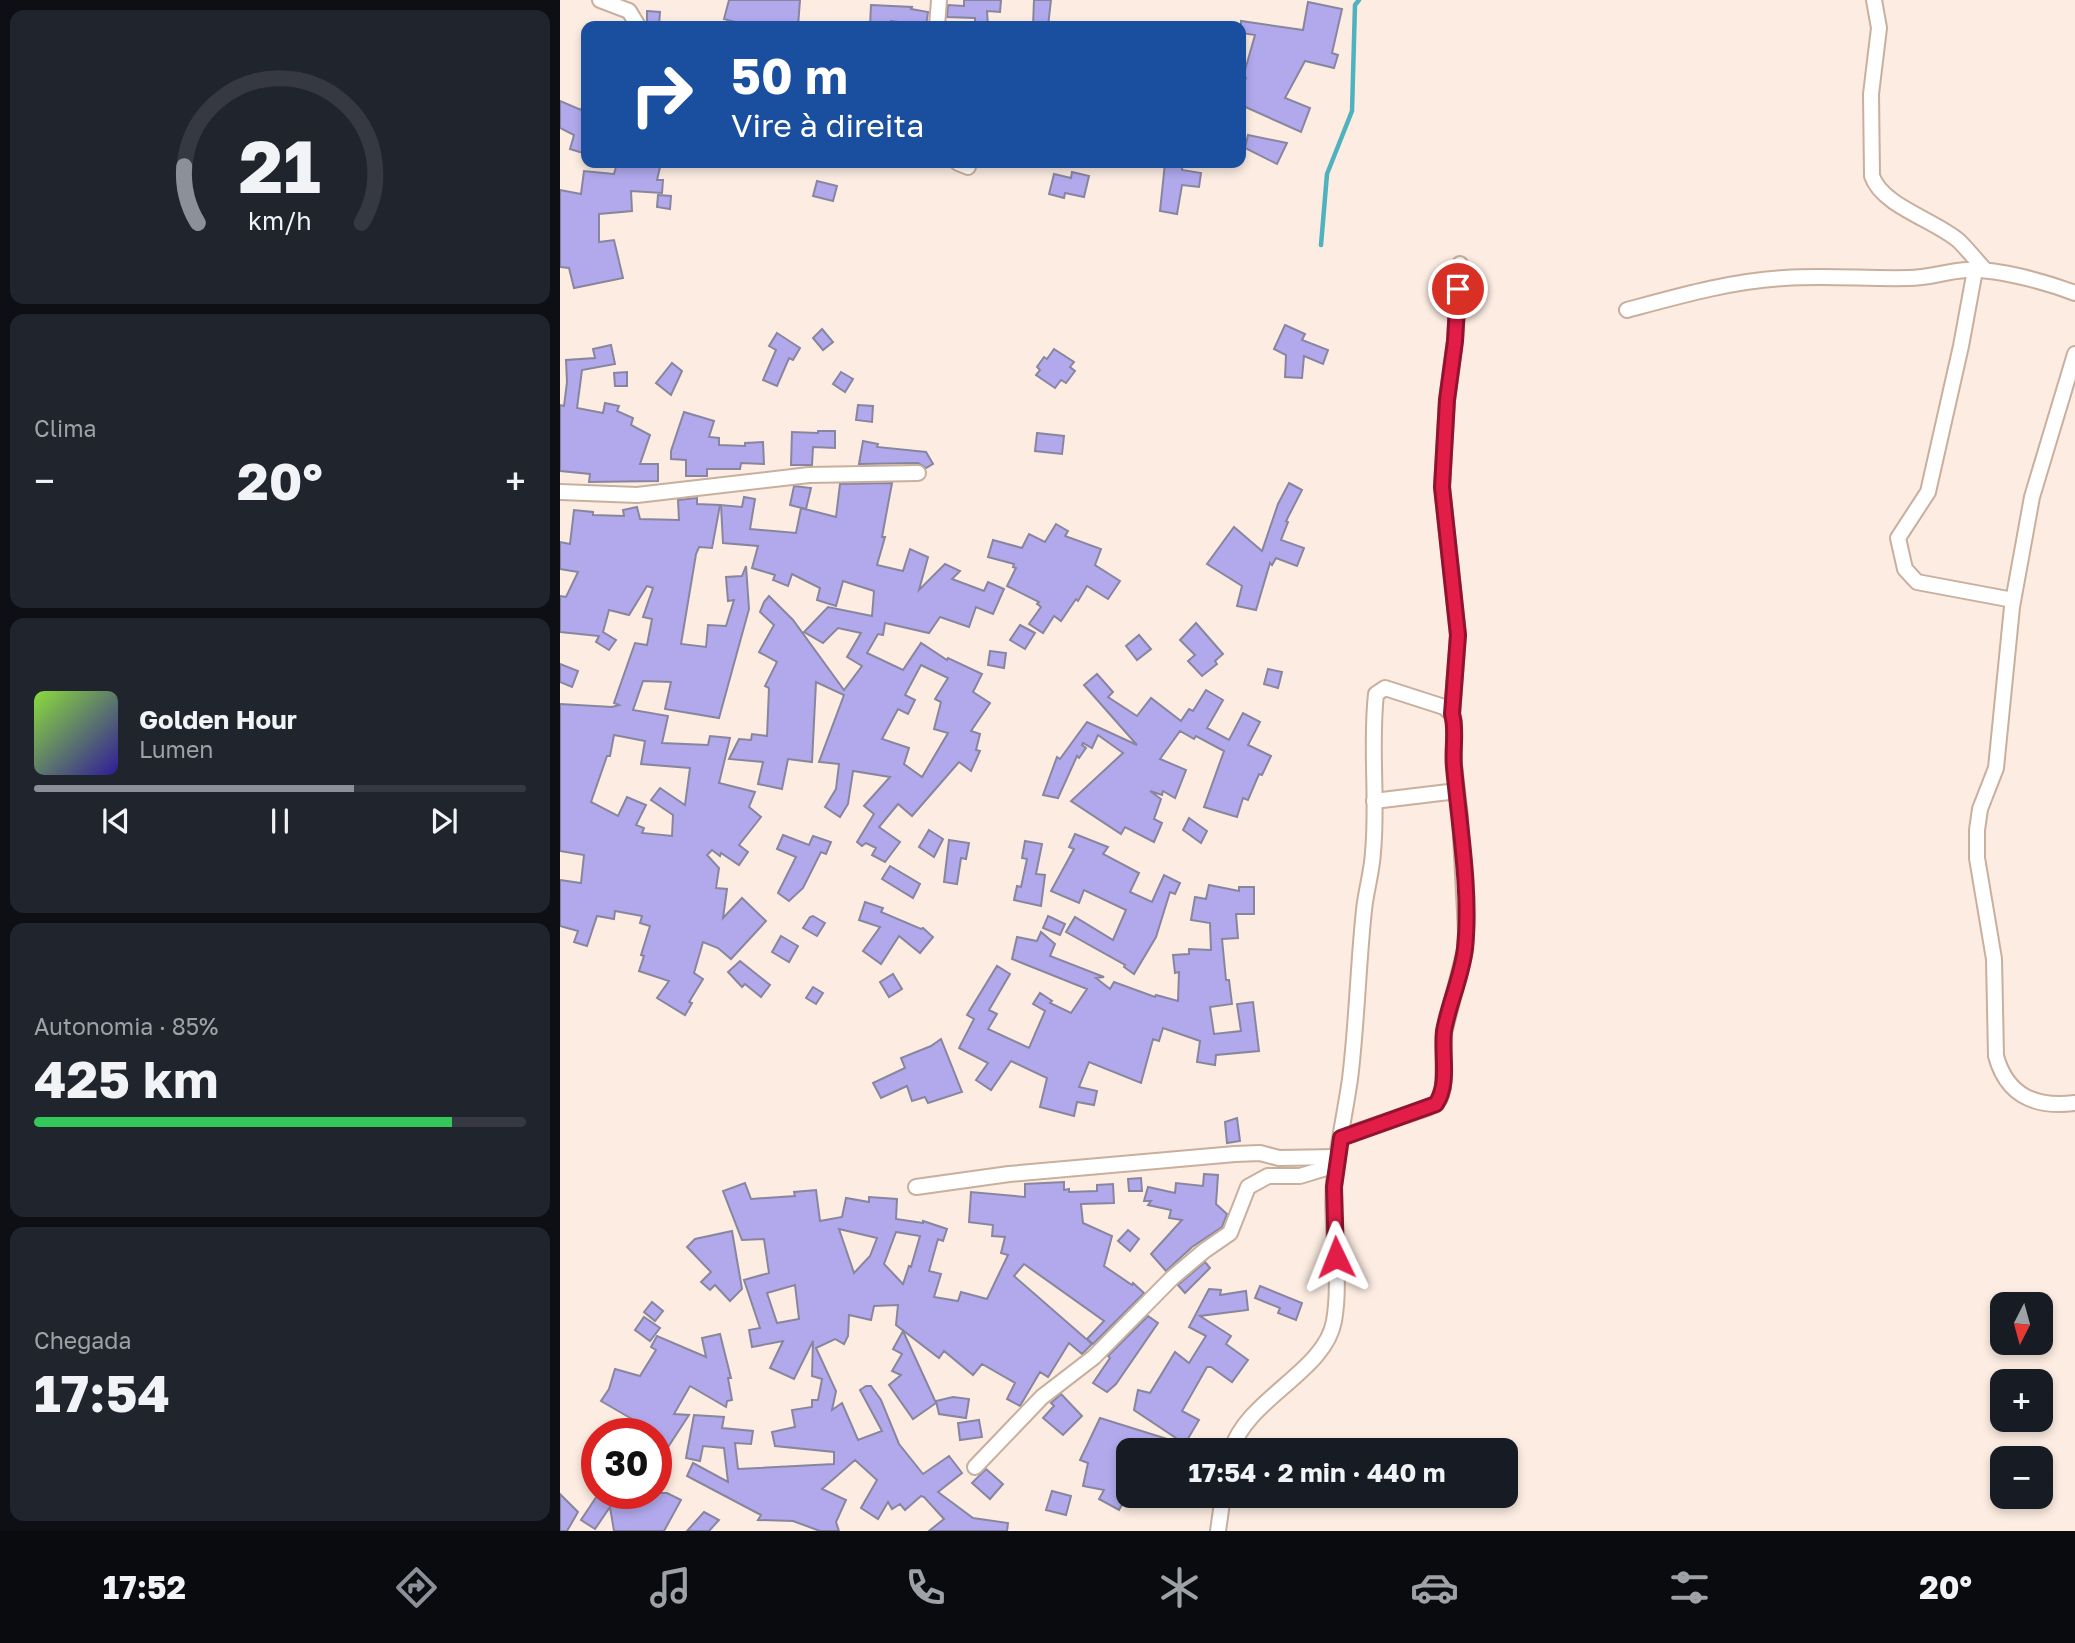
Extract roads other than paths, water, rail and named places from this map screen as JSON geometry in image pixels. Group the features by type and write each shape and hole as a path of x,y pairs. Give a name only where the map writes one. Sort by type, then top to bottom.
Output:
{"street":[{"path":"600,0 629,11 635,21"},
{"path":"937,21 939,0"},
{"path":"1874,0 1879,28 1871,94 1872,176 1875,186 1886,196 1959,242 1980,270"},
{"path":"1341,1138 1427,1108 1436,1104 1440,1098 1443,1087 1444,1033 1465,950 1452,714 1458,635 1442,487 1460,264"},
{"path":"1628,310 1710,288 1784,278 1917,278 1962,270 1980,270 2058,286 2075,293"},
{"path":"1980,270 1928,492 1898,538 1905,569 1916,582 2013,600"},
{"path":"2075,354 2032,497 2013,600 1996,768 1980,809 1977,830 1977,858 1994,959 1996,1056 2000,1071 2009,1086 2039,1103 2075,1103"},
{"path":"560,492 637,495 809,475 918,473"},
{"path":"1235,1438 1252,1417 1320,1351 1329,1337 1334,1320 1337,1280 1334,1187 1354,1049 1364,908 1373,856 1376,694 1385,688 1398,690 1444,706 1452,714"},
{"path":"1374,801 1457,791"},
{"path":"916,1187 1009,1174 1235,1154 1260,1153 1279,1158 1336,1161"},
{"path":"975,1467 1042,1397 1094,1357 1172,1279 1230,1233 1248,1187 1268,1176 1300,1175 1336,1161"},
{"path":"1218,1531 1221,1508"}],"waterway":[{"path":"1321,245 1327,174 1352,111 1355,5 1359,0"}]}
